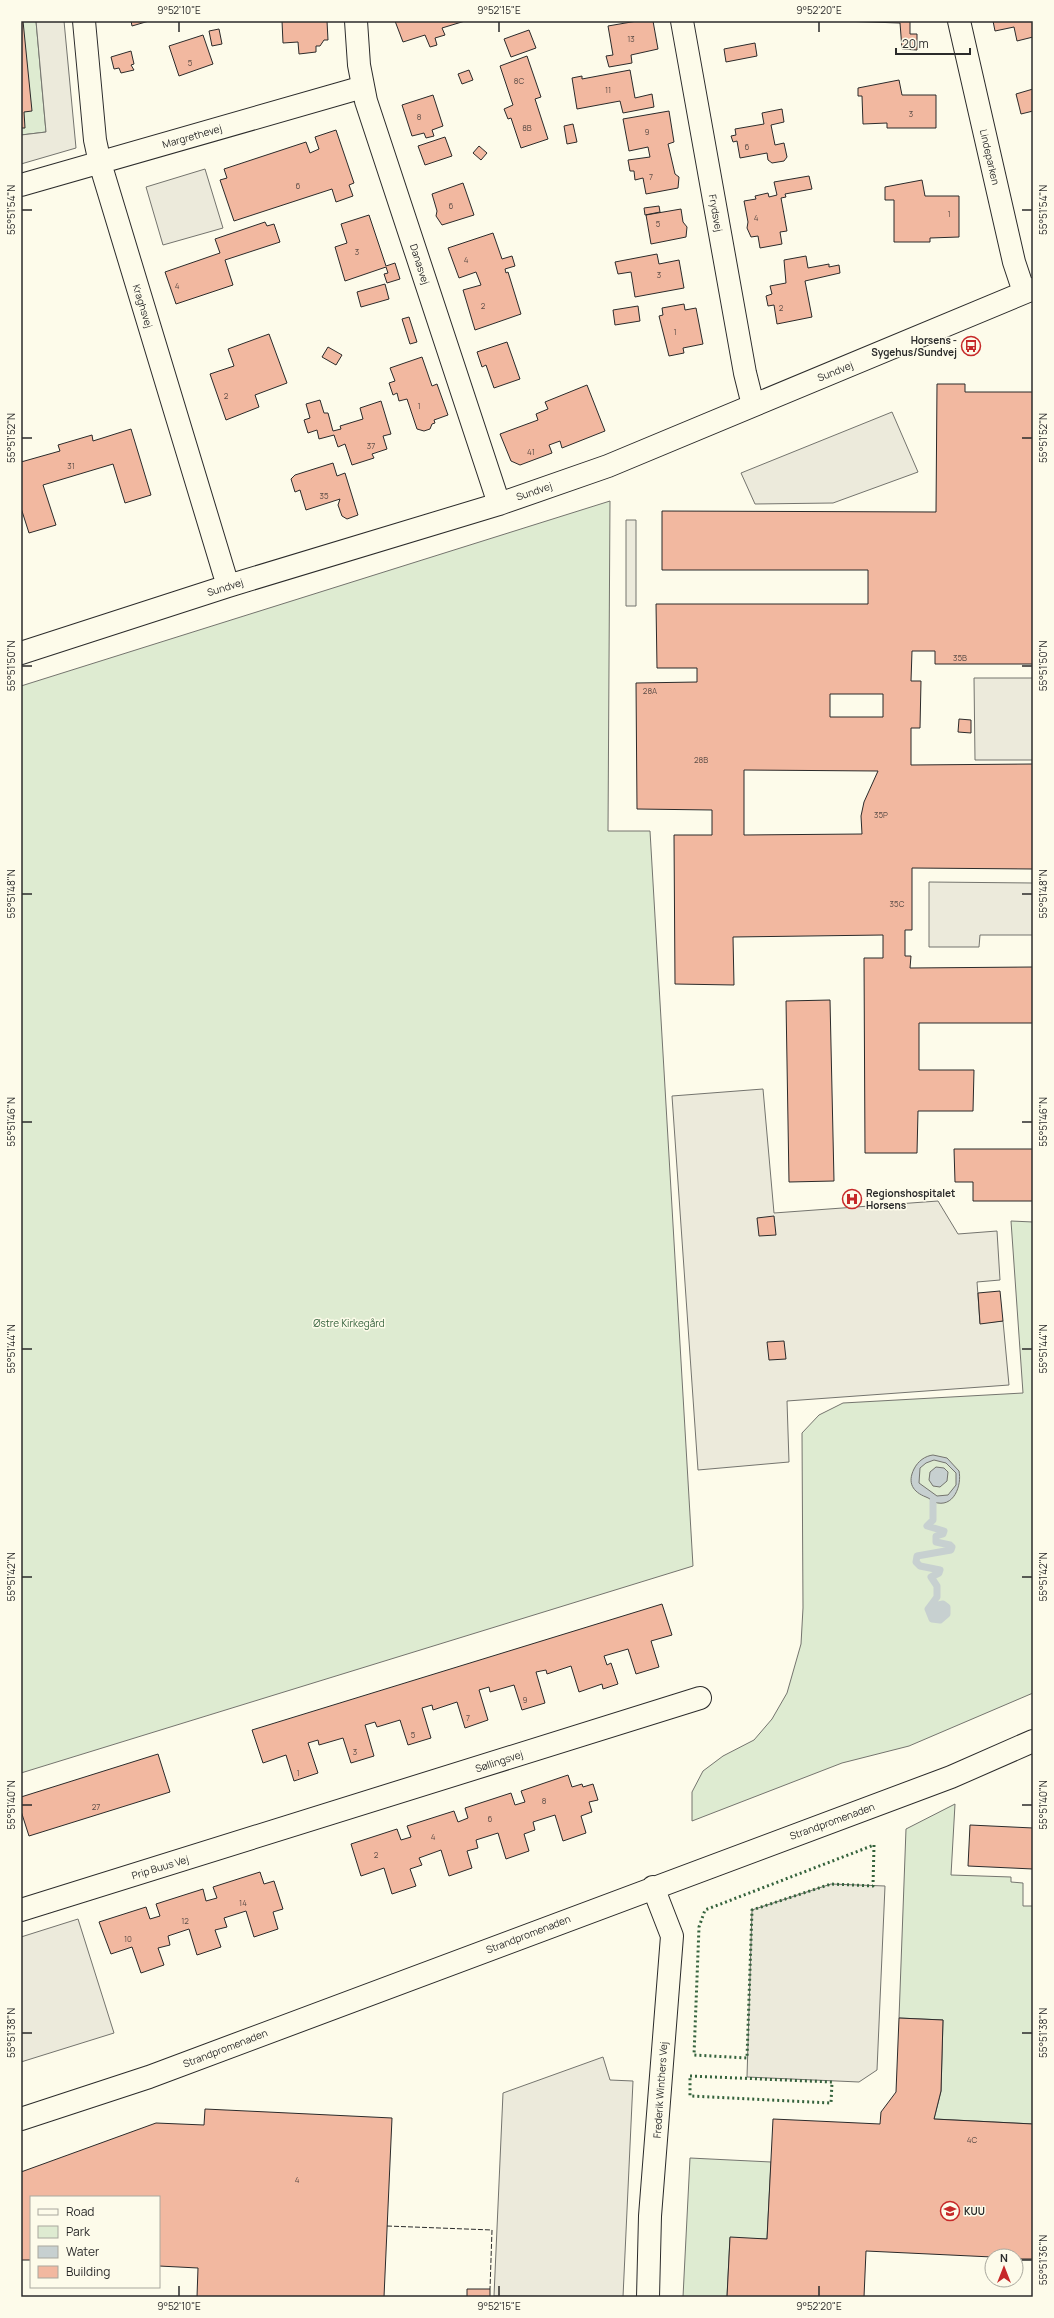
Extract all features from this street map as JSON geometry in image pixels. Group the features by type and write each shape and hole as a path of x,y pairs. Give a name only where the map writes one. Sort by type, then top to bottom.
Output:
{"street":[{"name":"Kraghsvej","path":"84,21 95,140 100,163 228,586"},
{"name":"Danasvej","path":"356,21 363,87 500,504"},
{"name":"Frydsvej","path":"682,21 744,373 753,405"},
{"name":"Lindeparken","path":"959,21 1014,262 1029,291"},
{"name":"Margrethevej","path":"21,185 363,87"},
{"name":"Sundvej","path":"21,653 228,586 500,504 608,466 1029,291"},
{"name":"Søllingsvej","path":"298,1824 700,1698"},
{"name":"Strandpromenaden","path":"21,2119 149,2077 653,1887 951,1777 1033,1741"},
{"name":"Prip Buus Vej","path":"21,1910 298,1824"},
{"name":"Frederik Winthers Vej","path":"648,2297 650,2216 672,1936 653,1887"}],"green space":[{"path":"21,21 36,21 46,132 21,135"},
{"name":"Østre Kirkegård","path":"610,501 608,831 650,831 693,1566 21,1773 21,686"},
{"path":"1011,1221 1033,1222 1033,1693 909,1746 842,1763 692,1821 692,1792 703,1771 723,1756 754,1740 772,1719 787,1693 801,1644 803,1608 802,1433 819,1415 843,1403 1023,1393"},
{"path":"955,1804 951,1875 1011,1877 1011,1882 1023,1883 1023,1906 1033,1906 1033,2124 934,2119 941,2091 943,2020 899,2018 906,1829"},
{"path":"690,2158 771,2162 767,2239 730,2238 727,2297 683,2297"}],"shaded area":[{"path":"36,21 64,21 76,148 21,164 21,135 46,132"},
{"path":"205,169 223,228 163,245 146,187"},
{"path":"892,412 918,472 833,503 755,504 741,473"},
{"path":"626,520 636,520 636,606 626,606"},
{"path":"974,678 1033,678 1033,760 975,760"},
{"path":"929,882 1033,883 1033,935 980,935 979,947 929,947"},
{"path":"763,1089 774,1213 938,1201 958,1234 997,1231 1000,1280 977,1282 980,1323 1003,1321 1009,1385 787,1401 789,1462 698,1470 672,1096"},
{"path":"831,1884 885,1886 877,2070 859,2082 747,2077 752,1910"},
{"path":"78,1919 114,2033 21,2062 21,1937"},
{"path":"603,2057 610,2080 633,2081 623,2297 494,2296 503,2093"}],"water":[{"path":"933,1455 947,1458 959,1471 960,1477 958,1489 947,1502 934,1502 921,1495 912,1486 911,1479 914,1469 920,1461","holes":["934,1460 946,1463 956,1473 956,1485 948,1495 937,1496 919,1483 920,1468 926,1463"]},
{"path":"936,1467 944,1468 948,1472 947,1481 940,1487 933,1486 929,1480 930,1472"}],"building":[{"path":"21,21 23,21 32,111 24,112 25,128 21,128"},
{"path":"131,21 149,21 132,26"},
{"path":"282,21 327,21 328,40 324,40 320,46 316,46 316,52 299,54 298,42 283,43"},
{"path":"395,21 465,21 442,28 445,35 435,38 437,45 430,47 425,35 403,42"},
{"path":"637,21 653,21 658,49 631,55 632,63 609,67 606,56 613,55 608,26"},
{"path":"841,21 910,21 910,34 917,34 917,50 902,49 900,23"},
{"path":"993,21 1033,21 1033,37 1017,41 1014,27 995,31"},
{"path":"219,29 222,44 212,46 209,31"},
{"path":"529,30 536,48 511,57 504,39"},
{"path":"203,35 213,64 179,76 169,46"},
{"path":"755,43 757,56 726,62 724,49"},
{"path":"131,51 134,64 131,65 134,70 121,73 119,68 114,69 111,57"},
{"path":"527,56 541,97 535,99 548,139 521,148 511,118 508,119 504,109 513,105 500,66"},
{"path":"469,70 473,80 462,84 458,74"},
{"path":"630,70 635,98 652,94 654,107 623,113 620,101 577,109 572,78 582,76 582,79"},
{"path":"899,80 902,95 936,95 936,128 887,128 887,123 863,124 862,96 858,96 858,88"},
{"path":"1033,89 1033,111 1021,114 1016,94"},
{"path":"433,95 443,126 432,130 434,136 426,138 424,133 412,136 402,105"},
{"path":"782,109 784,122 771,125 775,145 784,143 787,157 784,161 772,163 768,160 767,153 740,158 737,141 733,142 731,136 736,135 735,129 764,124 762,113"},
{"path":"669,111 674,142 668,144 675,174 679,177 678,188 646,194 643,178 635,180 634,171 630,171 628,160 650,157 648,147 629,151 623,119"},
{"path":"573,124 577,142 567,144 564,126"},
{"path":"336,130 354,183 349,185 353,196 336,202 332,189 234,221 220,180 227,178 224,169 306,142 310,153 319,149 315,137"},
{"path":"445,137 452,156 425,165 418,146"},
{"path":"479,146 487,153 481,160 473,153"},
{"path":"809,176 812,189 785,194 786,197 781,198 787,231 780,232 782,244 760,248 758,236 751,237 747,228 748,222 744,201 756,199 755,196 768,193 769,197 777,195 774,182"},
{"path":"922,180 925,196 959,196 959,237 930,238 930,242 894,242 894,200 885,200 885,187"},
{"path":"463,183 474,215 442,225 436,216 437,211 432,194"},
{"path":"659,206 660,212 645,215 644,208"},
{"path":"681,209 683,222 687,227 686,237 651,244 646,215"},
{"path":"369,215 386,266 395,263 400,279 387,283 384,274 388,273 386,267 345,281 335,247 347,243 341,224"},
{"path":"265,222 267,226 274,224 280,242 225,260 233,285 176,304 165,272 220,253 215,239"},
{"path":"493,233 502,259 512,256 515,266 505,269 506,273 508,272 521,314 475,330 463,290 481,285 476,272 459,278 448,248"},
{"path":"657,254 659,264 679,260 684,288 635,297 631,272 618,274 615,262"},
{"path":"806,256 808,268 829,264 829,267 839,265 840,273 805,281 812,317 777,324 774,305 768,306 766,296 772,294 770,286 786,283 784,260"},
{"path":"385,284 389,299 361,307 357,292"},
{"path":"684,304 685,310 696,308 703,344 683,348 684,353 669,356 659,316 663,315 662,308"},
{"path":"638,306 640,321 615,325 613,310"},
{"path":"409,317 417,342 410,344 402,319"},
{"path":"269,334 287,383 255,395 259,407 226,420 210,374 234,366 228,349"},
{"path":"507,342 520,379 494,388 486,365 482,367 477,352"},
{"path":"328,347 342,355 336,365 322,357"},
{"path":"422,357 432,386 437,384 448,415 434,420 435,423 432,424 430,429 424,431 417,429 407,399 399,401 397,393 393,395 389,383 395,381 390,368"},
{"path":"937,384 965,384 965,392 1033,392 1033,664 935,664 935,651 912,651 911,681 921,681 920,728 911,728 911,765 1033,764 1033,869 912,868 912,930 905,930 905,956 911,956 910,968 1033,967 1033,1023 919,1023 919,1070 974,1070 973,1111 918,1111 917,1153 865,1153 864,958 883,958 883,935 733,937 734,985 675,984 674,835 712,835 712,810 637,809 636,683 697,682 697,668 657,668 656,604 868,604 868,570 662,570 662,511 936,512","holes":["830,694 883,694 883,717 830,717","744,770 878,771 864,802 861,816 862,834 744,835"]},
{"path":"587,385 605,431 562,448 560,441 549,445 552,453 520,465 511,461 500,434 538,420 536,414 548,409 545,402"},
{"path":"320,400 324,413 328,413 333,431 341,429 340,426 363,419 360,408 381,401 391,434 383,436 387,449 372,454 374,458 352,465 345,444 338,447 334,435 319,439 317,430 308,433 304,420 310,418 306,404"},
{"path":"131,429 151,495 125,503 113,464 43,485 56,525 29,533 21,508 21,462 60,451 58,445 92,435 93,441"},
{"path":"333,463 337,476 345,473 358,515 347,519 342,516 338,505 340,499 306,510 300,490 295,492 291,479 295,475"},
{"path":"959,719 971,720 971,733 958,732"},
{"path":"830,1000 834,1181 789,1182 786,1001"},
{"path":"954,1149 1033,1149 1033,1201 973,1201 973,1182 955,1182"},
{"path":"774,1216 776,1235 759,1236 757,1218"},
{"path":"1000,1291 1003,1321 980,1324 978,1293"},
{"path":"784,1341 786,1359 769,1360 767,1342"},
{"path":"662,1604 672,1635 651,1641 659,1667 636,1674 628,1649 604,1656 607,1665 611,1663 618,1684 603,1689 602,1684 579,1692 571,1666 547,1674 546,1670 536,1672 545,1703 522,1710 514,1685 490,1692 489,1687 479,1690 488,1720 465,1728 457,1702 433,1710 432,1705 422,1708 431,1738 408,1745 400,1720 377,1727 375,1722 365,1725 374,1756 351,1763 343,1738 319,1745 318,1740 308,1743 318,1773 294,1781 286,1755 263,1763 252,1730"},
{"path":"158,1754 170,1792 29,1836 21,1811 21,1797"},
{"path":"568,1775 572,1787 582,1784 583,1787 593,1784 598,1800 589,1802 592,1812 581,1816 586,1833 563,1841 555,1815 533,1822 535,1830 524,1834 529,1851 506,1859 498,1833 476,1840 478,1848 467,1851 472,1868 449,1876 441,1850 419,1858 422,1865 410,1869 416,1886 392,1894 384,1868 361,1876 351,1844 397,1829 401,1840 411,1837 407,1826 454,1811 458,1822 468,1818 465,1808 511,1793 515,1805 525,1802 521,1791"},
{"path":"970,1825 1033,1828 1033,1869 968,1866"},
{"path":"260,1872 264,1884 274,1881 283,1909 273,1912 278,1929 254,1937 246,1911 224,1918 227,1927 215,1930 221,1947 197,1955 189,1929 168,1936 170,1945 158,1948 164,1965 141,1973 132,1947 111,1954 99,1922 146,1907 150,1919 160,1916 156,1904 203,1889 206,1901 217,1898 213,1887"},
{"path":"899,2018 943,2020 941,2091 934,2119 1033,2124 1033,2259 1024,2259 1024,2248 984,2248 984,2257 866,2251 864,2297 727,2297 730,2237 767,2239 773,2119 880,2124 881,2112 896,2092"},
{"path":"205,2109 392,2118 384,2297 197,2297 198,2268 160,2266 160,2196 30,2196 30,2260 21,2260 21,2172 156,2123 204,2125"},
{"path":"467,2289 490,2289 490,2297 467,2297"}],"waterway":[{"path":"933,1501 933,1520 927,1526 944,1531 943,1534 936,1536 936,1542 950,1545 952,1547 951,1550 917,1556 916,1562 920,1566 940,1570 939,1573 931,1577 937,1586 937,1597 928,1609 932,1619 940,1620 947,1614 947,1607 943,1604 934,1606 933,1614 942,1615 943,1612 941,1608 937,1610 939,1613"}],"hedge":[{"path":"874,1845 873,1886 831,1884 752,1910 747,2058 694,2055 699,1927 705,1910 874,1845"},
{"path":"690,2076 832,2082 831,2103 690,2096 690,2076"}],"fence":[{"path":"387,2226 492,2230 490,2289"}],"place":[{"name":"Horsens - Sygehus/Sundvej","path":"971,346"},
{"name":"Regionshospitalet Horsens","path":"852,1199"},
{"name":"KUU","path":"950,2211"}]}
